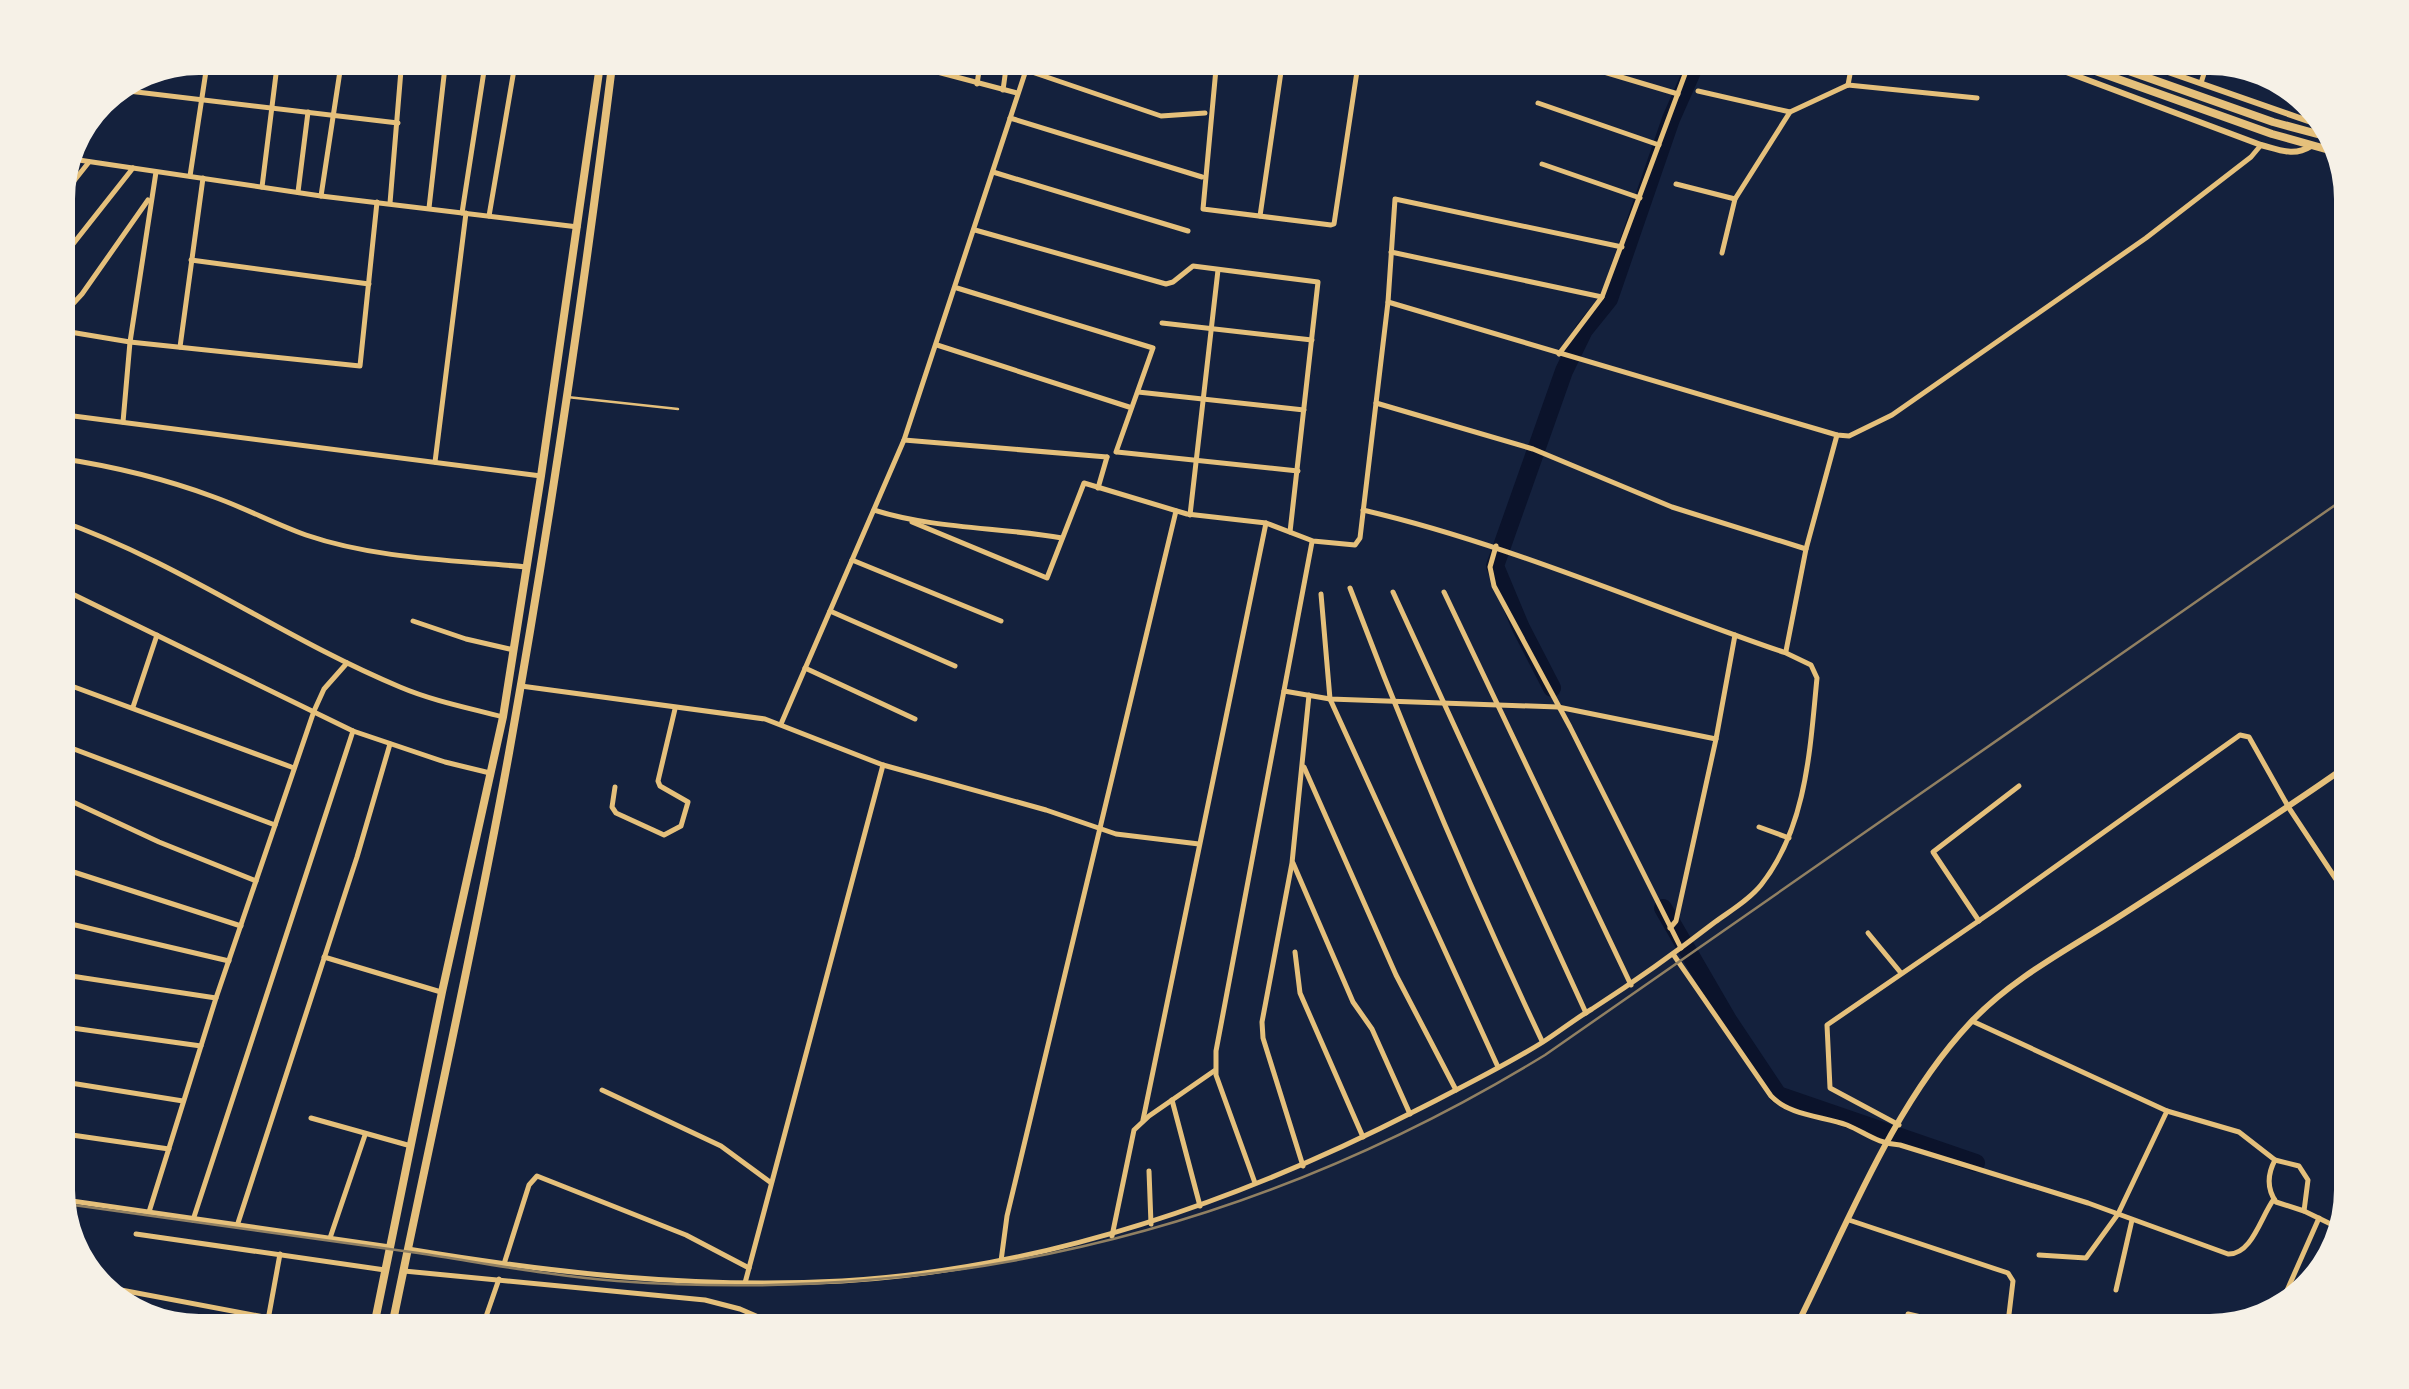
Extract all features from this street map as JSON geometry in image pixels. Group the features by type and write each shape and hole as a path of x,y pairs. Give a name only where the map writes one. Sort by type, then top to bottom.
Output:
{"main road":[{"path":"376,1314 503,716 542,476 599,75"},
{"path":"395,1314 521,686 611,75"},
{"path":"2106,75 2322,149"},
{"path":"2140,75 2314,133"},
{"path":"568,299 580,300"},
{"path":"458,918 476,920"}],"street":[{"path":"190,176 205,75"},
{"path":"262,186 276,75"},
{"path":"321,196 340,75"},
{"path":"390,203 401,75"},
{"path":"429,208 444,75"},
{"path":"435,462 484,75"},
{"path":"489,216 513,75"},
{"path":"943,75 1017,94"},
{"path":"978,85 979,75"},
{"path":"1003,90 1004,75"},
{"path":"781,724 904,440 1025,75"},
{"path":"1047,75 1161,116 1206,113"},
{"path":"1216,75 1203,209 1334,224 1356,75"},
{"path":"1260,216 1281,75"},
{"path":"1614,75 1678,94"},
{"path":"1563,355 1602,297 1684,75"},
{"path":"1848,85 1849,75"},
{"path":"2075,75 2291,154 2312,146"},
{"path":"2178,75 2305,120"},
{"path":"2201,83 2204,75"},
{"path":"1722,252 1736,200 1790,112 1848,85 1978,98"},
{"path":"2135,97 2139,87"},
{"path":"1698,91 1790,112"},
{"path":"137,92 398,124"},
{"path":"1538,103 1659,145"},
{"path":"298,192 308,112"},
{"path":"1010,118 1202,177"},
{"path":"1388,302 1849,436 1892,415 2146,238 2251,157 2261,145"},
{"path":"81,161 578,228"},
{"path":"77,177 89,162"},
{"path":"1542,164 1640,198"},
{"path":"75,241 133,168"},
{"path":"123,423 130,342 156,172"},
{"path":"993,172 1188,231"},
{"path":"180,347 203,178"},
{"path":"1676,184 1736,200"},
{"path":"75,302 123,239 152,192"},
{"path":"874,510 1048,578 1084,483 1190,515 1266,523 1312,541 1354,545 1360,538 1388,302 1394,199 1622,248"},
{"path":"75,333 360,366 377,202"},
{"path":"975,230 1166,284 1193,266 1316,282 1290,532"},
{"path":"1392,252 1602,297"},
{"path":"191,260 369,284"},
{"path":"1190,515 1218,270"},
{"path":"956,288 1154,348 1116,452"},
{"path":"1162,323 1312,340"},
{"path":"937,345 1130,408"},
{"path":"1138,392 1304,410"},
{"path":"1376,402 1532,448 1672,507 1806,549"},
{"path":"75,416 542,476"},
{"path":"1786,653 1806,549 1837,435"},
{"path":"904,440 1107,457 1116,452 1298,471"},
{"path":"1098,488 1107,457"},
{"path":"75,461 147,474 307,535 348,546 414,557 526,567"},
{"path":"408,1250 620,1278 746,1283 844,1281 1001,1261 1112,1236 1303,1166 1498,1068 1631,984 1759,887 1789,838 1804,783 1817,678 1811,665 1499,547 1363,510"},
{"path":"1001,1261 1007,1216 1176,511"},
{"path":"912,522 1062,538"},
{"path":"1143,1120 1266,523"},
{"path":"75,526 173,568 347,663 403,689 503,716"},
{"path":"1256,1183 1215,1071 1216,1051 1312,541"},
{"path":"1499,547 1490,567 1494,586 1561,707 1683,947"},
{"path":"852,560 1001,621"},
{"path":"1350,588 1392,701 1543,1042"},
{"path":"1393,592 1586,1012"},
{"path":"1444,592 1631,984"},
{"path":"1321,594 1330,698 1498,1068"},
{"path":"75,595 353,731 490,773"},
{"path":"830,612 955,666"},
{"path":"412,620 514,650"},
{"path":"133,707 157,635"},
{"path":"1672,926 1716,739 1735,635"},
{"path":"149,1212 216,998 314,711 324,689 347,663"},
{"path":"805,668 915,718"},
{"path":"521,686 751,716 883,765 1100,829 1128,837 1199,844"},
{"path":"75,687 295,768"},
{"path":"1284,691 1330,698 1561,707 1716,739"},
{"path":"1303,1166 1262,1030 1292,863 1309,695"},
{"path":"615,787 612,807 616,813 664,835 681,826 688,802 658,782 675,709"},
{"path":"193,1220 353,731"},
{"path":"1898,1127 1830,1088 1825,1031 1830,1022 2240,735 2249,737 2289,808 2334,875"},
{"path":"237,1226 390,744"},
{"path":"75,749 275,825"},
{"path":"1303,764 1396,975 1456,1090"},
{"path":"746,1283 883,765"},
{"path":"1803,1314 1888,1142 1932,1070 1972,1021 2024,978 2334,776"},
{"path":"1979,920 1933,852 2019,786"},
{"path":"75,803 256,881"},
{"path":"1759,828 1789,838"},
{"path":"1292,863 1353,1002 1372,1029 1410,1114"},
{"path":"75,872 242,926"},
{"path":"75,924 229,961"},
{"path":"1868,933 1901,974"},
{"path":"1295,952 1300,992 1363,1137"},
{"path":"1673,954 1774,1100 1788,1108 2132,1218 2228,1254 2240,1253 2274,1199"},
{"path":"324,957 442,992"},
{"path":"75,977 216,998"},
{"path":"1972,1021 2167,1111 2239,1132 2275,1160 2292,1162 2304,1172 2309,1191 2304,1211"},
{"path":"75,1028 201,1046"},
{"path":"1112,1236 1132,1134 1143,1120 1215,1071"},
{"path":"75,1084 184,1102"},
{"path":"602,1090 721,1146 770,1182"},
{"path":"1172,1100 1200,1206"},
{"path":"2039,1255 2081,1259 2090,1251 2118,1214 2167,1111"},
{"path":"311,1118 411,1146"},
{"path":"75,1135 169,1149"},
{"path":"330,1238 365,1135"},
{"path":"2275,1160 2269,1181 2274,1199 2282,1206 2330,1223"},
{"path":"1149,1172 1151,1224"},
{"path":"504,1264 529,1185 539,1176 686,1236 748,1268"},
{"path":"75,1201 390,1247"},
{"path":"2116,1290 2132,1218"},
{"path":"2290,1285 2319,1218"},
{"path":"1850,1220 2006,1272 2014,1281 2009,1314"},
{"path":"136,1234 385,1270"},
{"path":"270,1314 280,1254"},
{"path":"404,1270 705,1300 751,1314"},
{"path":"487,1314 499,1279"},
{"path":"129,1292 248,1314"}],"lane":[{"path":"566,397 678,409"}],"waterway":[{"path":"1552,688 1495,566 1564,371 1584,330 1609,299 1671,119 1690,75"},
{"path":"1663,908 1728,1020 1778,1095 1976,1163"}],"railway":[{"path":"76,1205 567,1276 741,1285 863,1280 982,1266 1099,1242 1214,1209 1327,1167 1437,1116 1545,1055 2334,506"}]}
